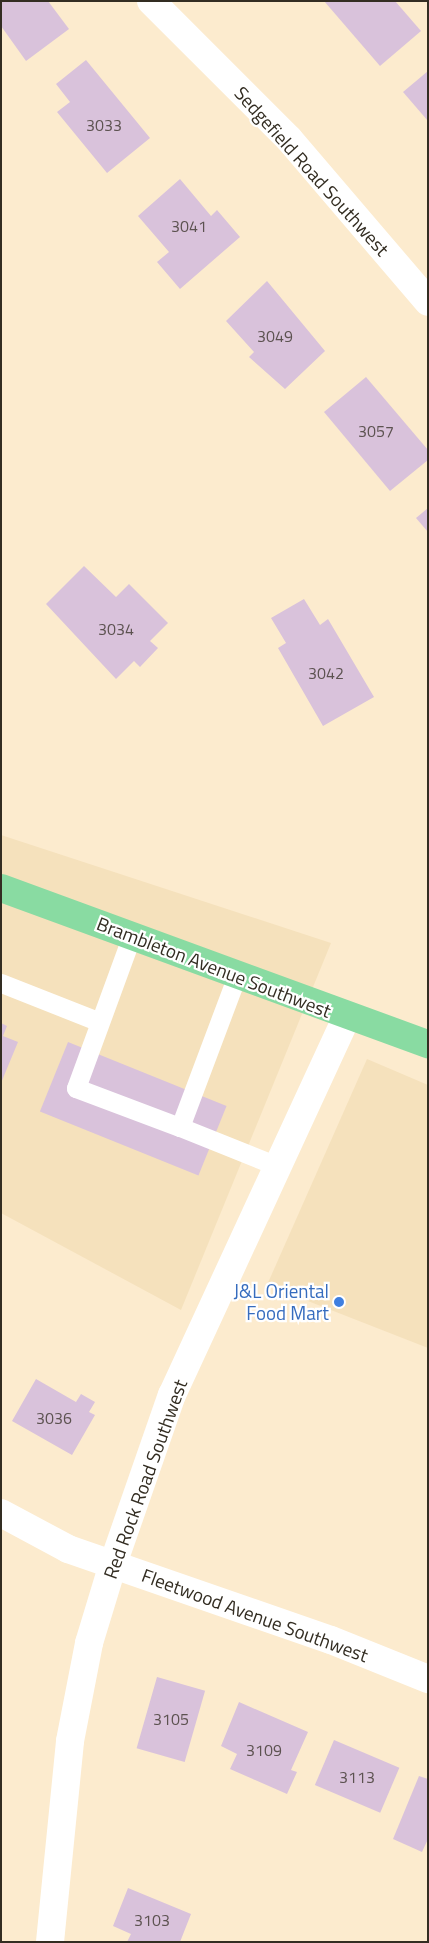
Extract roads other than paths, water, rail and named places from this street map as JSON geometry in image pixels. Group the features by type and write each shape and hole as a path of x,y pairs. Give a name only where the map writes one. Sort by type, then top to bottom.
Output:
{"main road":[{"name":"Brambleton Avenue Southwest","path":"1,888 132,935 348,1017 428,1044"}],"street":[{"name":"Sedgefield Road Southwest","path":"151,1 289,139 428,302"},
{"name":"Red Rock Road Southwest","path":"50,1942 70,1741 89,1643 113,1564 172,1395 348,1017"},
{"name":"Fleetwood Avenue Southwest","path":"1,1512 68,1549 331,1640 428,1679"}],"lane":[{"path":"132,935 76,1088 277,1166"},
{"path":"180,1127 237,975"},
{"path":"1,983 100,1022"}],"place":[{"name":"J&L Oriental Food Mart","path":"339,1302"}]}
